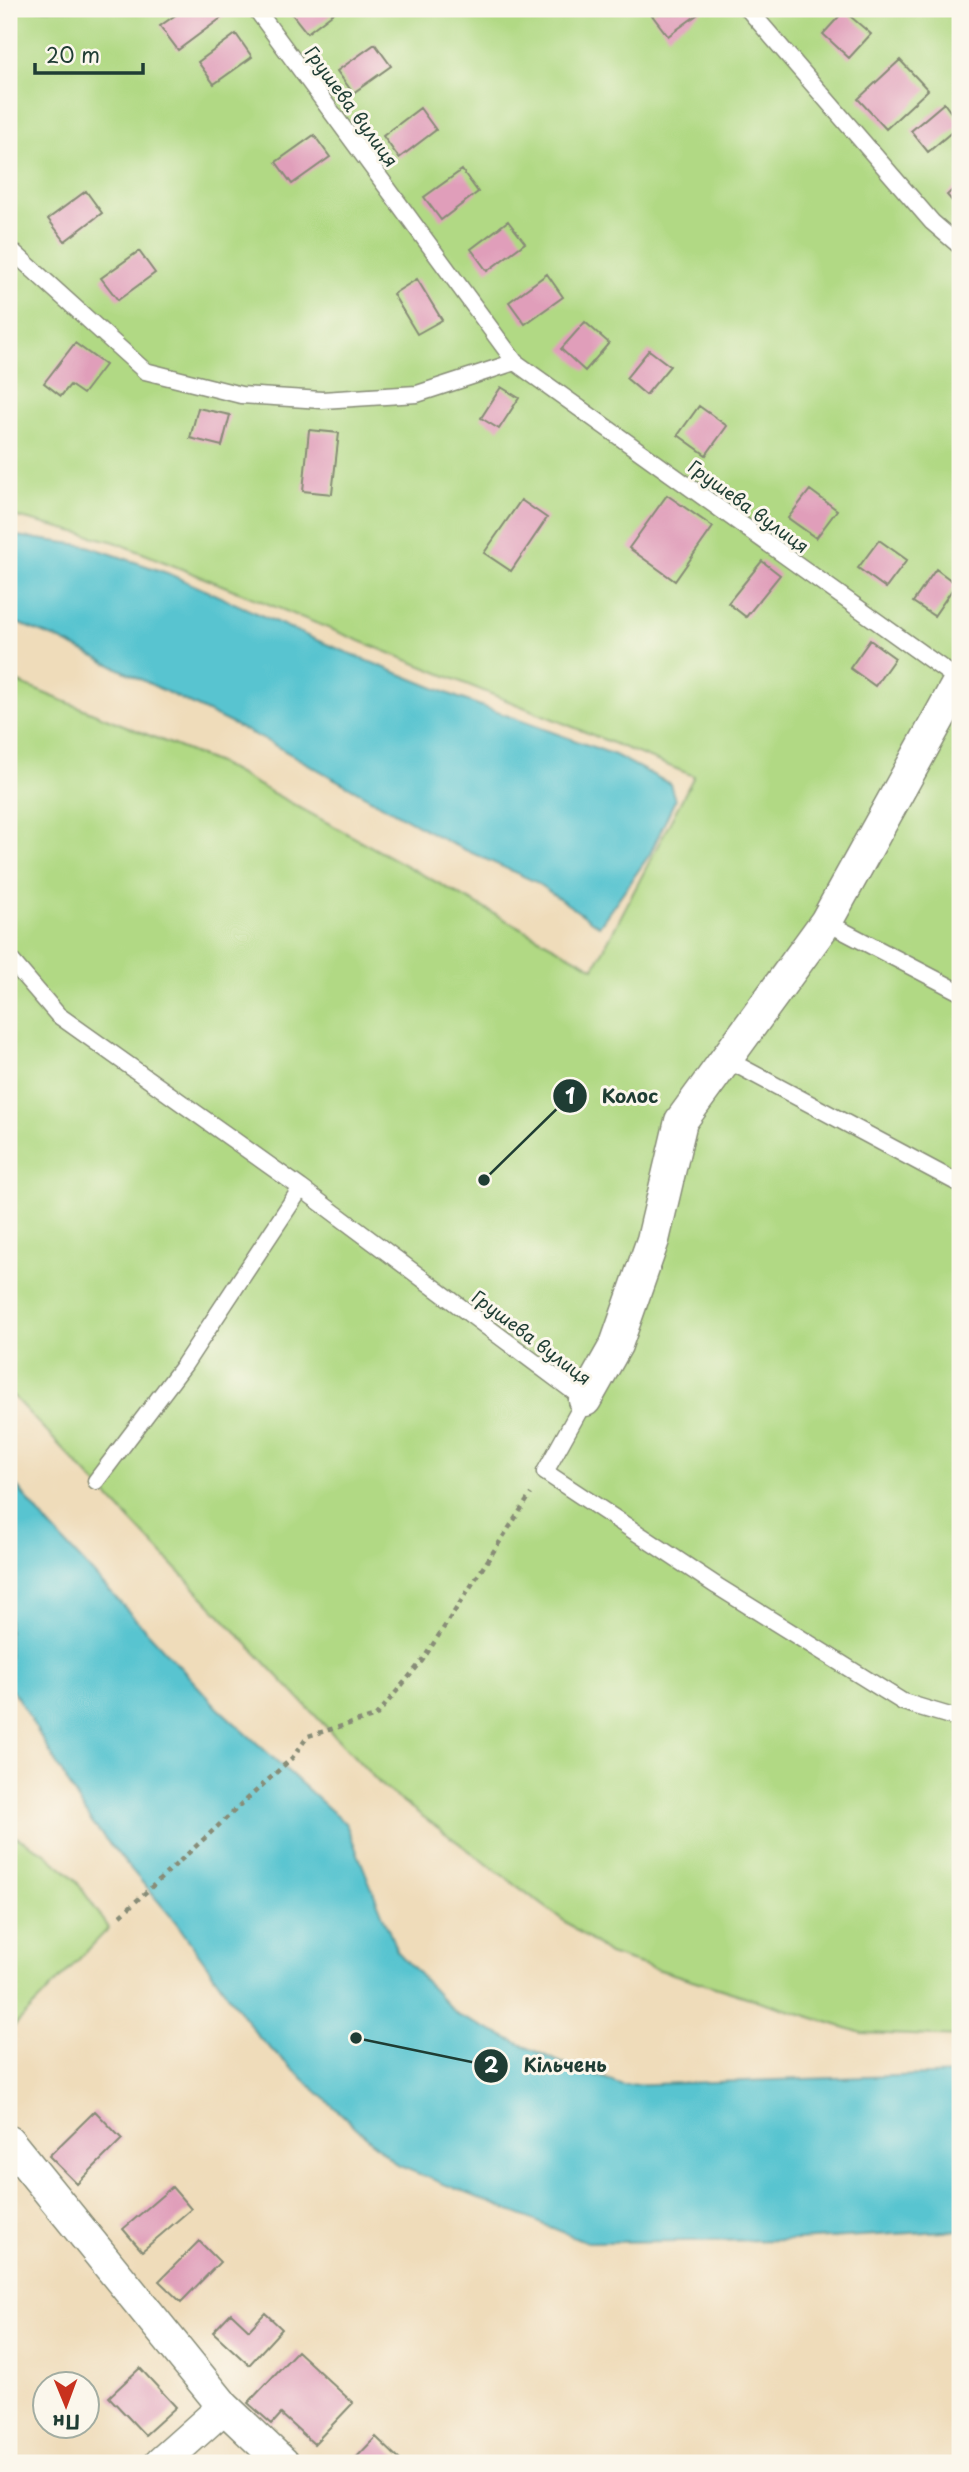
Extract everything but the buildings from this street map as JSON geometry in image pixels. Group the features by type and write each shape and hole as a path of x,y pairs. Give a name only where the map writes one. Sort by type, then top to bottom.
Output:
{"street":[{"path":"585,1400 616,1345 653,1240 681,1121 724,1058 826,922 960,680"},
{"path":"9,2142 224,2407 283,2463"},
{"path":"161,2463 224,2407"}],"lane":[{"name":"Грушева вулиця","path":"256,9 515,362 960,680"},
{"path":"748,9 932,222 960,246"},
{"path":"9,248 145,370 241,395 322,400 417,394 515,362"},
{"path":"826,922 960,992"},
{"name":"Грушева вулиця","path":"9,958 58,1015 300,1188 585,1400 545,1472"},
{"path":"724,1058 960,1184"},
{"path":"96,1481 184,1365 300,1188"},
{"path":"545,1472 718,1586 903,1702 960,1719"}],"path":[{"path":"121,1915 292,1758 308,1736 376,1716 422,1661 545,1472"}],"green space":[{"path":"9,9 960,9 960,2037 862,2033 609,1954 383,1787 9,1392 9,679 218,763 594,968 694,776 115,542 9,515"},
{"path":"9,1833 44,1852 74,1878 109,1928 9,2032"}],"water":[{"path":"9,535 88,546 167,573 314,639 459,698 615,755 670,784 675,800 650,854 599,926 534,881 450,843 265,740 56,638 9,620"},
{"path":"9,1477 50,1527 218,1708 346,1824 397,1951 457,2015 559,2062 623,2085 960,2074 960,2230 795,2240 587,2242 397,2165 260,2039 175,1921 91,1822 9,1687"}],"place":[{"name":"Колос","path":"484,1180"},
{"name":"Кільчень","path":"356,2038"}]}
